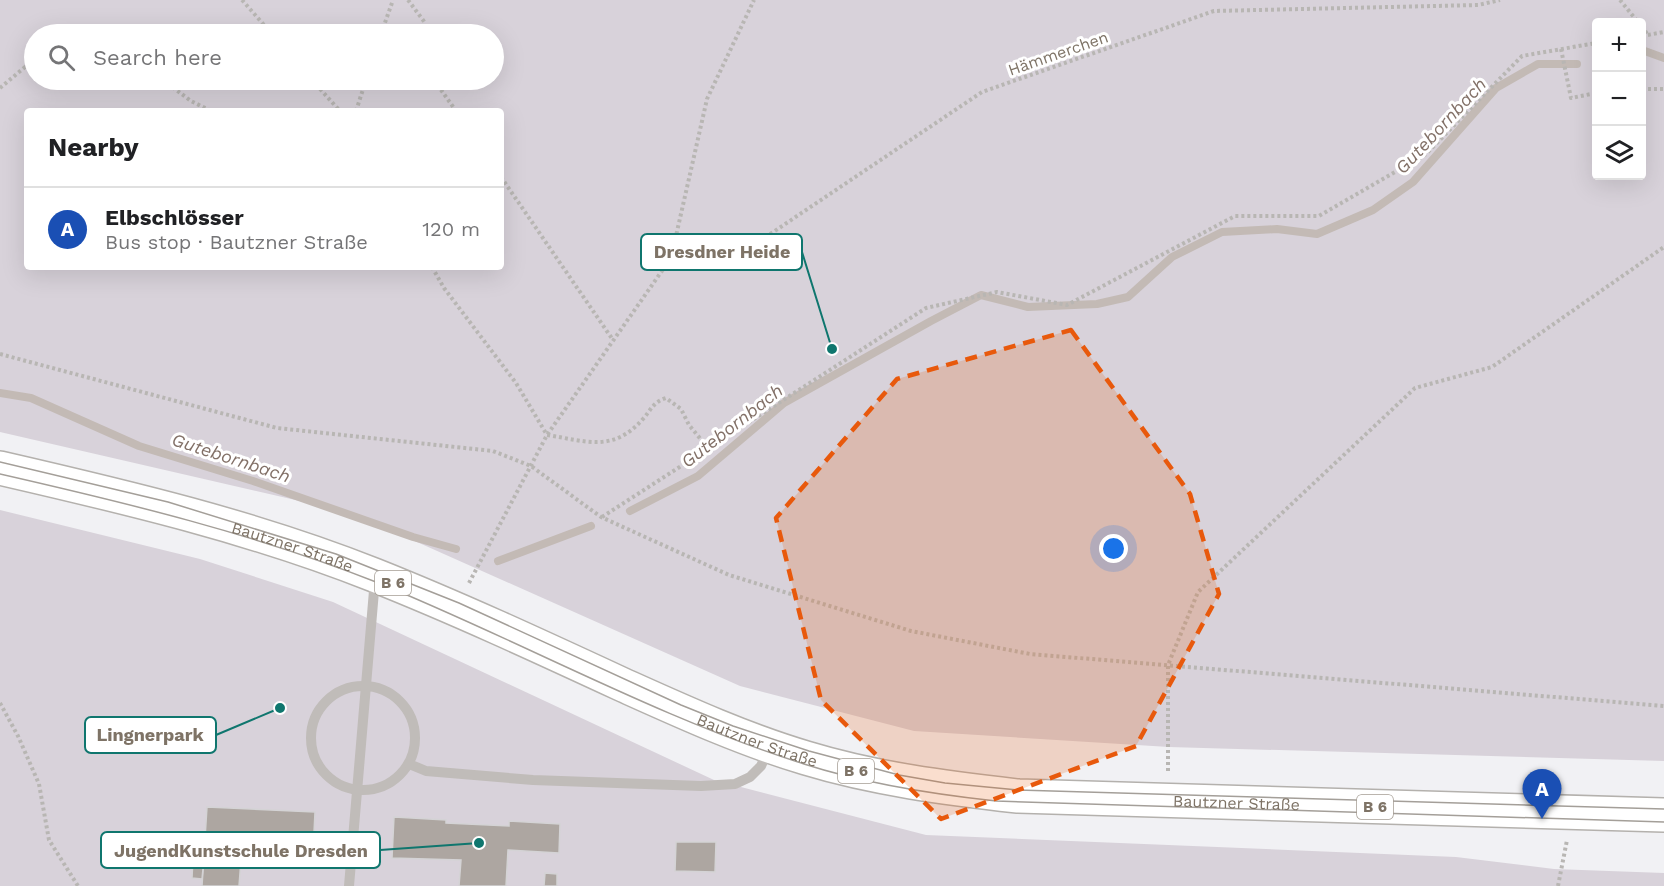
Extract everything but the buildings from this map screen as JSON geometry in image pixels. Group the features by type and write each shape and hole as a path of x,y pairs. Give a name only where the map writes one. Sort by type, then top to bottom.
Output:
{"main road":[{"name":"Bautzner Straße","path":"0,468 164,507 266,537 375,575 456,608 680,711 807,759 894,780 1018,796 1664,815"}],"lane":[{"path":"349,886 375,575"},
{"path":"365,685 382,689 398,699 409,712 415,729 414,747 409,764 387,785 357,790 340,785 325,774 315,759 310,742 312,724 319,708 332,696 347,688 365,685"},
{"path":"409,764 426,771 533,780 701,786 735,784 750,777 761,766 769,746"}],"path":[{"path":"242,0 263,24"},
{"path":"385,24 393,0"},
{"path":"408,0 426,24"},
{"path":"456,608 547,435 671,258 707,99 754,0"},
{"name":"Hämmerchen","path":"671,258 727,262 982,92 1214,11 1478,5 1500,0"},
{"path":"1620,0 1635,18"},
{"path":"1646,32 1648,34 1664,32"},
{"path":"601,517 926,308 997,292 1067,305 1235,216 1319,216 1426,154 1522,56 1592,44"},
{"path":"1561,49 1571,98 1592,94"},
{"path":"0,88 24,68"},
{"path":"1646,89 1664,89"},
{"path":"176,90 205,108"},
{"path":"321,90 337,108"},
{"path":"357,108 363,90"},
{"path":"442,90 454,108"},
{"path":"504,181 613,340"},
{"path":"1168,801 1168,665 1198,592 1415,388 1491,367 1664,247"},
{"path":"434,270 444,288 516,383 547,435"},
{"path":"0,354 277,428 493,451 531,466 601,517 729,575 911,631 1030,654 1664,706"},
{"path":"547,435 603,443 622,437 643,420 655,402 666,398 681,410 689,425 708,449"},
{"path":"0,703 18,736 39,784 48,840 78,886"},
{"path":"1558,886 1572,813"}],"highlighted area":[{"path":"1071,330 1190,494 1219,594 1136,746 941,819 821,700 776,518 897,379"}],"shaded area":[{"path":"0,0 1664,0 1664,761 1169,747 914,731 740,686 352,513 0,432"},
{"path":"0,510 200,559 333,602 714,780 926,835 1456,857 1554,869 1664,873 1664,886 0,886"}],"waterway":[{"name":"Gutebornbach","path":"1646,51 1664,58"},
{"name":"Gutebornbach","path":"630,511 698,476 784,403 981,295 1028,307 1097,304 1128,297 1172,257 1222,232 1277,229 1317,234 1373,210 1413,182 1496,88 1538,64 1577,64"},
{"name":"Gutebornbach","path":"0,393 31,398 139,446 253,481 413,537 456,549"},
{"name":"Gutebornbach","path":"498,561 591,526"}],"tram line":[{"path":"0,462 168,502 336,554 459,603 681,705 733,726 809,751 899,775 945,783 1018,790 1664,809"},
{"path":"0,474 190,521 330,565 429,605 695,724 804,764 875,783 996,801 1664,822"}],"place":[{"name":"Dresdner Heide","path":"832,349"},
{"name":"Lingnerpark","path":"280,708"},
{"name":"Elbschlösser","path":"1542,819"},
{"name":"JugendKunstschule Dresden","path":"479,843"}]}
